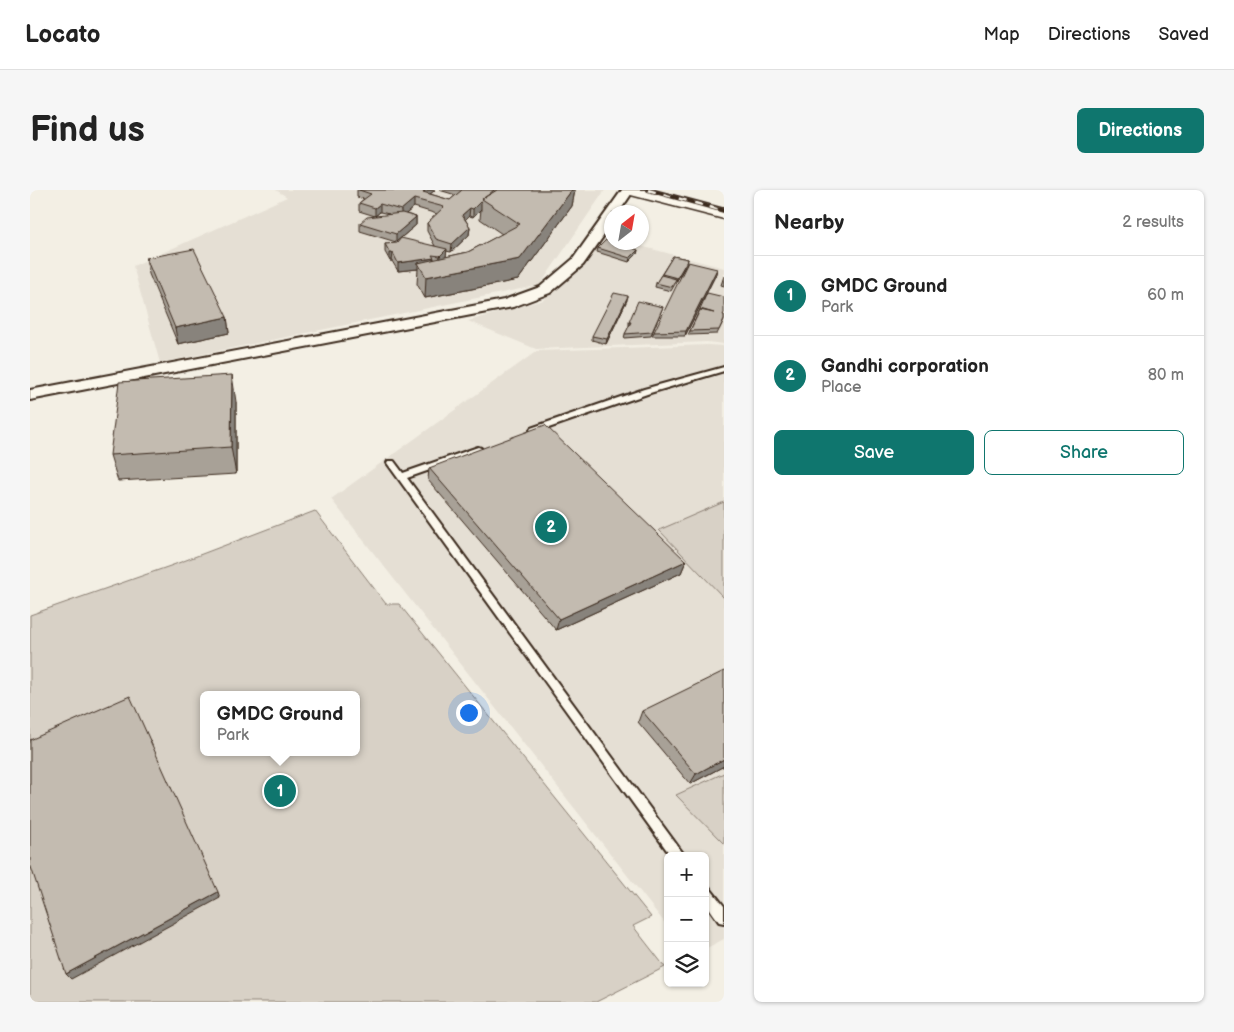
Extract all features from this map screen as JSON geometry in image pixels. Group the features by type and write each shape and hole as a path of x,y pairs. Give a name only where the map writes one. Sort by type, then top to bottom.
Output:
{"main road":[{"path":"633,190 724,214"},
{"path":"659,190 724,207"}],"street":[{"path":"618,205 628,190"},
{"path":"30,395 508,304 545,290 578,262 604,225"}],"lane":[{"path":"529,432 647,391 724,369"},
{"path":"401,477 484,448"},
{"path":"391,463 676,852"},
{"path":"709,896 724,917"}],"shaded area":[{"path":"276,190 605,190 540,285 160,363 133,266 287,197"},
{"path":"603,235 604,250 649,250 649,248 724,268 724,344 707,342 536,349 468,321 543,300 582,262"},
{"path":"724,346 724,939 709,947 709,852 664,852 664,922 331,499 537,351"},
{"path":"724,502 724,598 659,530"},
{"path":"315,511 386,604 399,604 651,917 633,926 664,966 664,968 596,1002 30,1002 30,615 173,565"},
{"path":"724,773 724,844 676,795"}],"building":[{"path":"359,190 426,190 423,192 450,200 462,190 494,190 473,209 470,208 462,215 470,227 452,244 436,239 427,223 444,207 414,199 401,210 380,204 375,208 359,203 371,194"},
{"path":"497,190 572,190 520,259 426,277 418,263 468,252 520,224 482,199"},
{"path":"402,213 416,217 396,234 360,223 367,217"},
{"path":"401,238 447,249 440,256 432,255 434,258 398,263 393,253 390,253 385,244 397,243"},
{"path":"604,242 604,250 598,248"},
{"path":"194,249 227,317 175,328 146,258"},
{"path":"604,250 638,250 630,258"},
{"path":"673,256 688,259 677,278 662,274"},
{"path":"688,262 717,269 686,331 654,332"},
{"path":"661,275 676,279 672,287 656,283"},
{"path":"614,293 628,296 607,339 592,336"},
{"path":"707,293 724,297 724,319 719,330 690,331 700,310 714,313 700,309"},
{"path":"638,301 663,307 652,332 625,334 631,322 629,322"},
{"path":"232,375 231,447 110,455 119,382"},
{"path":"545,425 686,561 559,619 429,468"},
{"path":"724,671 724,759 696,774 642,711"},
{"path":"130,696 218,892 66,974 30,864 30,740"}],"railway":[{"path":"648,190 724,211"}],"place":[{"name":"Gandhi corporation","path":"551,527"},
{"name":"GMDC Ground","path":"280,791"}]}
